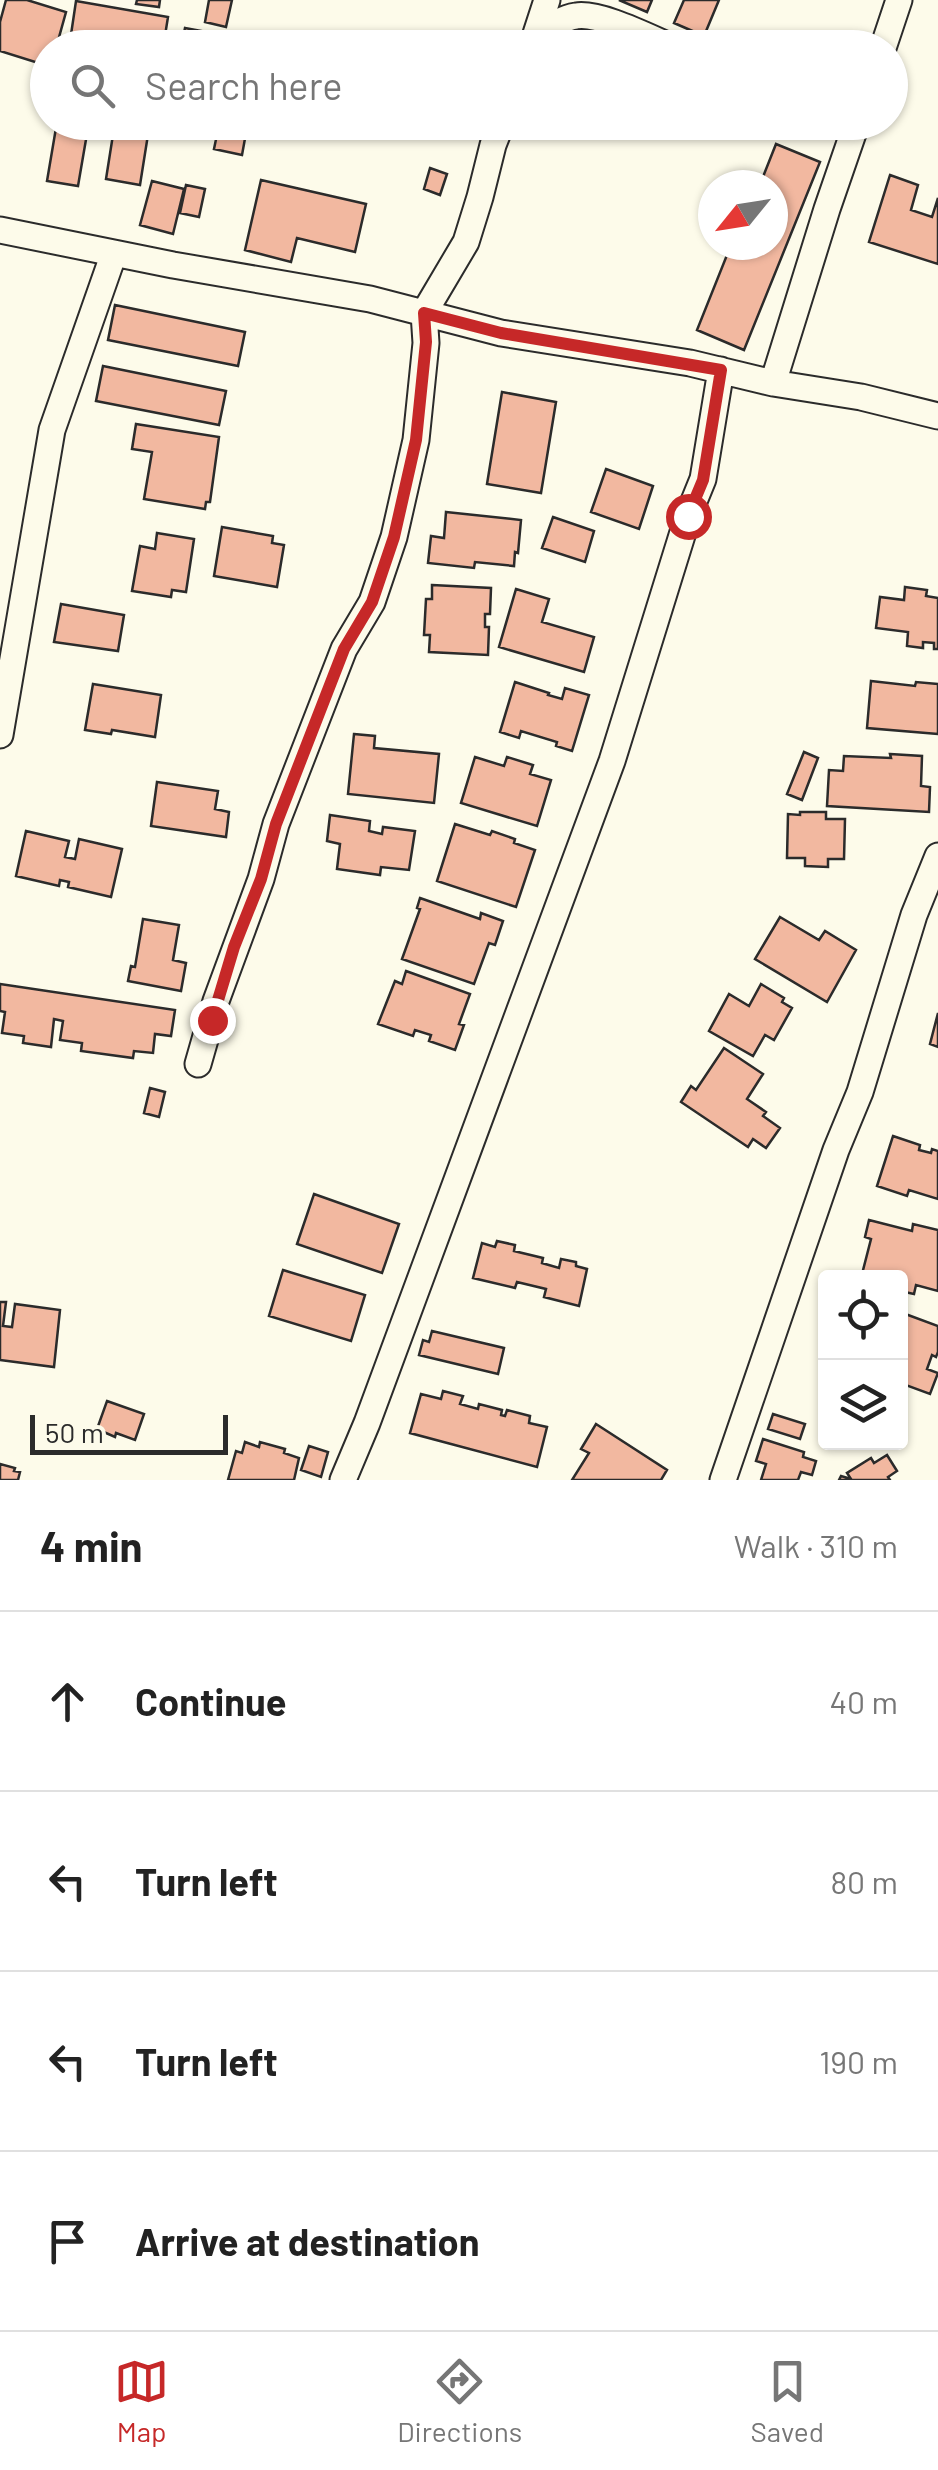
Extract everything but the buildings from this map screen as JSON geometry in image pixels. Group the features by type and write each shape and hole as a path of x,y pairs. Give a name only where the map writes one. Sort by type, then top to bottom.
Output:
{"street":[{"path":"538,30 548,0"},
{"path":"889,30 899,0"},
{"path":"549,30 575,16 592,16 628,30"},
{"path":"198,1064 276,824 344,649 372,602 394,537 416,440 426,342 424,313 466,242 494,140"},
{"path":"773,383 851,140"},
{"path":"0,230 370,300 501,333 721,370 938,416"},
{"path":"0,735 52,430 114,253"},
{"path":"343,1480 612,761 688,516 703,480 721,370"},
{"path":"723,1480 836,1150 860,1092 914,915 938,856"}],"route":[{"path":"212,1020 276,824 344,649 372,602 394,537 416,440 426,342 424,313 501,333 721,370 703,480 688,516"}]}
